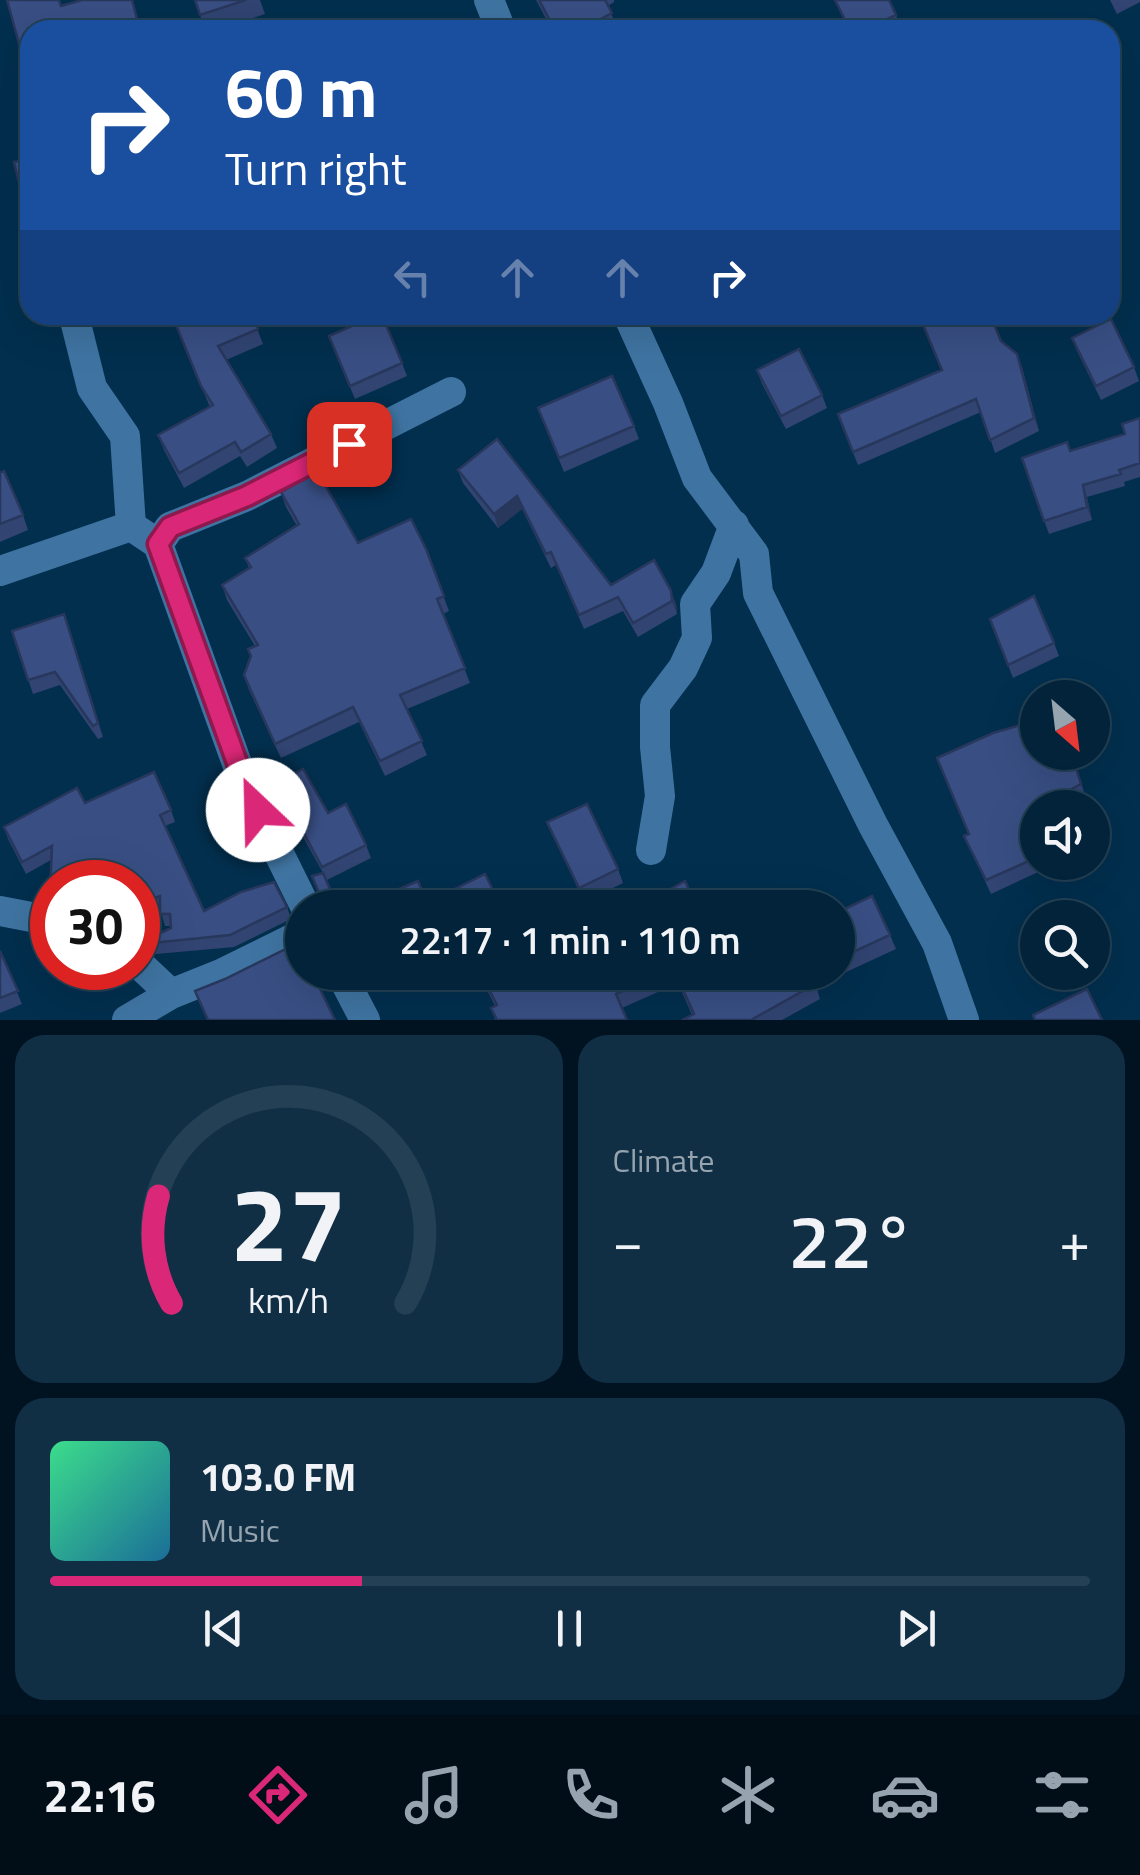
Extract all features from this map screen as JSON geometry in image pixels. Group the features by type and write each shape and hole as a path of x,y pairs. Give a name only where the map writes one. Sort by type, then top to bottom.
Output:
{"street":[{"path":"76,325 92,388 125,436 131,526"},
{"path":"633,325 698,478 754,554 758,594 937,944 964,1020"},
{"path":"158,544 170,527 247,496 451,392"},
{"path":"652,850 660,796 655,704 683,668 697,638 695,604 716,573 734,525"},
{"path":"131,526 158,544 244,782 297,890"},
{"path":"0,572 131,526"},
{"path":"0,912 30,917"},
{"path":"126,1020 172,994 285,942"},
{"path":"160,983 172,994"},
{"path":"349,990 365,1020"}],"building":[{"path":"7,0 59,0 61,6 82,0 132,0 137,20 20,20 20,47"},
{"path":"195,0 246,0 200,15"},
{"path":"539,0 605,0 612,13 599,20 550,20"},
{"path":"835,0 889,0 896,15 885,20 845,20"},
{"path":"20,161 20,187 14,162"},
{"path":"176,325 256,325 258,329 218,346 271,434 241,452 235,442 179,473 158,435 213,405"},
{"path":"354,325 386,325 402,363 350,386 329,336"},
{"path":"923,325 994,325 1001,341 1017,354 1034,418 990,440 976,399 853,452 838,414 942,370"},
{"path":"1099,325 1114,325 1134,367 1096,386 1072,338"},
{"path":"799,349 822,395 781,416 757,370"},
{"path":"612,376 634,426 559,458 538,408"},
{"path":"1140,418 1140,463 1119,470 1121,474 1083,485 1087,507 1044,521 1022,458 1067,442 1070,451 1125,434 1122,424"},
{"path":"497,439 611,585 654,560 671,591 672,601 633,623 618,597 579,615 551,552 546,554 517,496 494,514 458,470"},
{"path":"4,471 23,515 0,524 0,473"},
{"path":"310,476 320,476 358,543 411,519 444,596 437,599 465,668 400,695 422,741 380,761 353,707 275,744 244,675 251,656 248,649 258,645 222,585 251,567 245,558 299,524 281,492"},
{"path":"1034,596 1054,643 1008,665 990,619"},
{"path":"64,614 98,723 93,726 55,672 28,680 12,631"},
{"path":"1020,725 1020,770 1077,770 1081,784 1070,790 1020,790 1020,865 986,880 964,836 969,834 937,758"},
{"path":"303,769 328,813 346,804 366,845 322,867 277,783"},
{"path":"154,772 171,810 160,815 204,911 241,892 274,882 285,908 230,935 160,942 160,933 171,928 170,914 160,914 160,860 51,860 52,846 22,862 4,827 77,788 85,803"},
{"path":"587,804 618,869 579,888 547,822"},
{"path":"323,873 330,890 318,890 312,876"},
{"path":"485,874 493,890 453,890"},
{"path":"418,881 422,890 397,890"},
{"path":"685,881 689,890 669,890"},
{"path":"872,896 890,935 855,951 855,904"},
{"path":"285,949 285,990 321,990 335,1020 208,1020 195,991"},
{"path":"0,951 18,991 0,998"},
{"path":"489,990 625,990 616,994 627,1020 497,1020 491,1008 497,1005"},
{"path":"683,990 804,990 751,1020 682,1020 694,1014"},
{"path":"1087,990 1102,1020 1035,1020 1033,1015"}],"route":[{"path":"258,810 244,782 158,544 170,527 247,496 349,444"}]}
